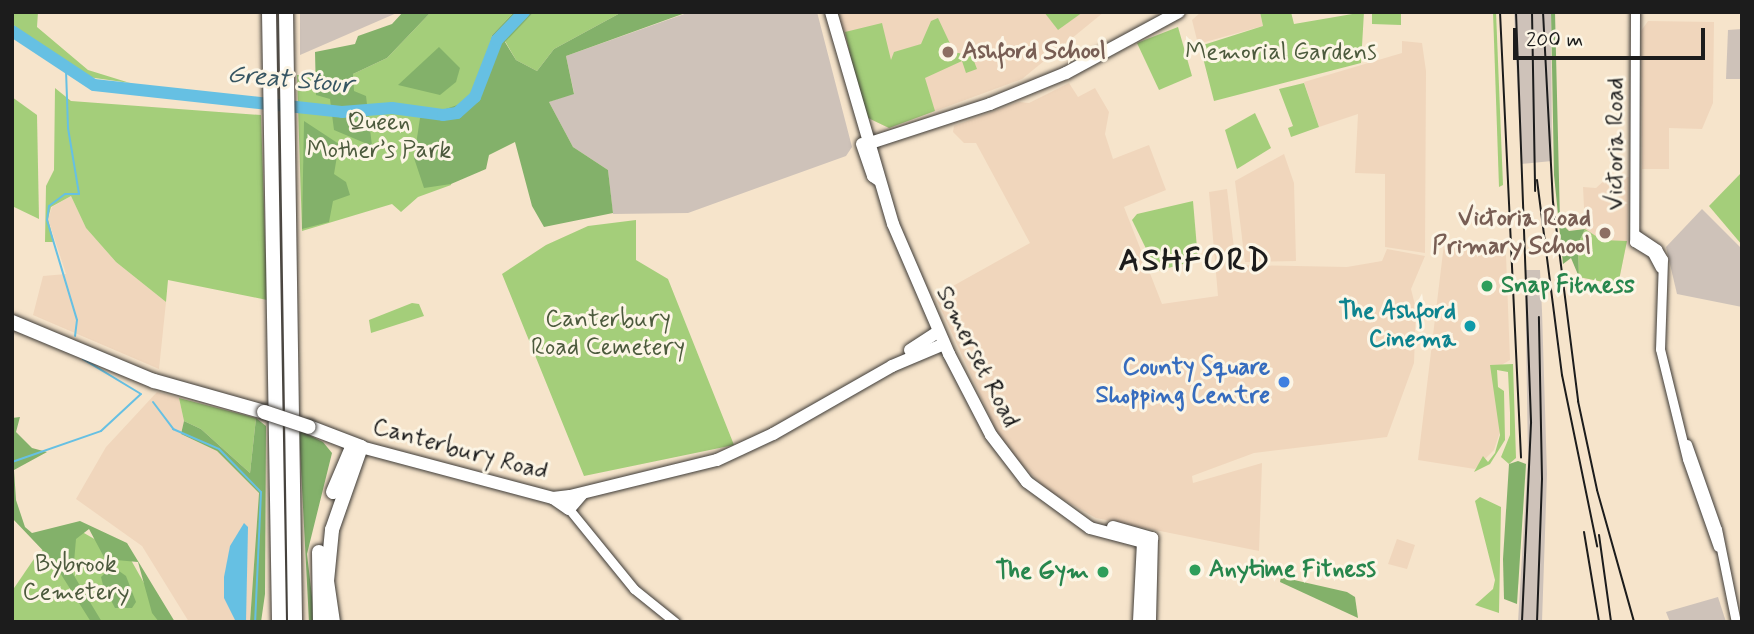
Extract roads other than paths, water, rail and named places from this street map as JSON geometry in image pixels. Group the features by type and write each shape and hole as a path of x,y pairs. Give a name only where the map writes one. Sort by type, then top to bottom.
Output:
{"highway":[{"path":"269,12 279,622"},
{"path":"286,12 295,622"},
{"name":"Canterbury Road","path":"12,319 154,381 264,412 357,446"},
{"path":"334,439 344,463"},
{"path":"320,622 319,551 331,496 344,463 357,446"},
{"path":"333,622 327,581 331,530 357,446"}],"main road":[{"path":"822,12 866,144"},
{"path":"831,12 866,144"},
{"path":"866,144 1034,86 1086,64 1179,12"},
{"name":"Somerset Road","path":"866,144 941,338 1007,459 1047,500 1082,521 1133,530 1148,540"},
{"name":"Canterbury Road","path":"357,446 553,498 582,494 717,460 773,434 941,338"},
{"path":"553,498 569,509 582,494"},
{"path":"1139,622 1148,540"},
{"path":"1148,540 1150,622"}],"street":[{"name":"Victoria Road","path":"1636,12 1636,245 1652,253 1661,270 1660,349 1683,436 1718,547 1736,622"},
{"path":"569,509 634,589 675,622"}],"water":[{"path":"244,523 248,527 246,622 236,622 224,598 224,577 230,546"}],"waterway":[{"name":"Great Stour","path":"12,31 94,85 342,112 392,108 443,115 457,113 475,97 497,40 524,12"},
{"path":"66,70 68,128 79,194 65,194 49,206 47,220 77,320 75,336"},
{"path":"12,462 101,431 141,394 83,359"},
{"path":"153,402 173,429 219,449 261,492 255,622"}],"railway":[{"path":"1500,12 1521,458"},
{"path":"1516,12 1531,423 1522,622"},
{"path":"1532,12 1535,191"},
{"path":"1543,12 1553,202 1578,401 1597,490 1634,622"},
{"path":"1537,180 1562,375 1597,546"},
{"path":"1537,622 1542,479 1539,317"},
{"path":"1584,532 1599,622"},
{"path":"1599,535 1611,622"}],"place":[{"name":"Ashford School","path":"948,52"},
{"name":"Victoria Road Primary School","path":"1605,233"},
{"name":"Snap Fitness","path":"1487,286"},
{"name":"The Ashford Cinema","path":"1470,326"},
{"name":"County Square Shopping Centre","path":"1284,382"},
{"name":"Anytime Fitness","path":"1195,570"},
{"name":"The Gym","path":"1103,572"}],"district":[{"name":"ASHFORD","path":"1195,261"}],"park label":[{"name":"Memorial Gardens","path":"1281,53"},
{"name":"Queen Mother’s Park","path":"379,137"},
{"name":"Canterbury Road Cemetery","path":"608,334"},
{"name":"Bybrook Cemetery","path":"76,579"}]}
